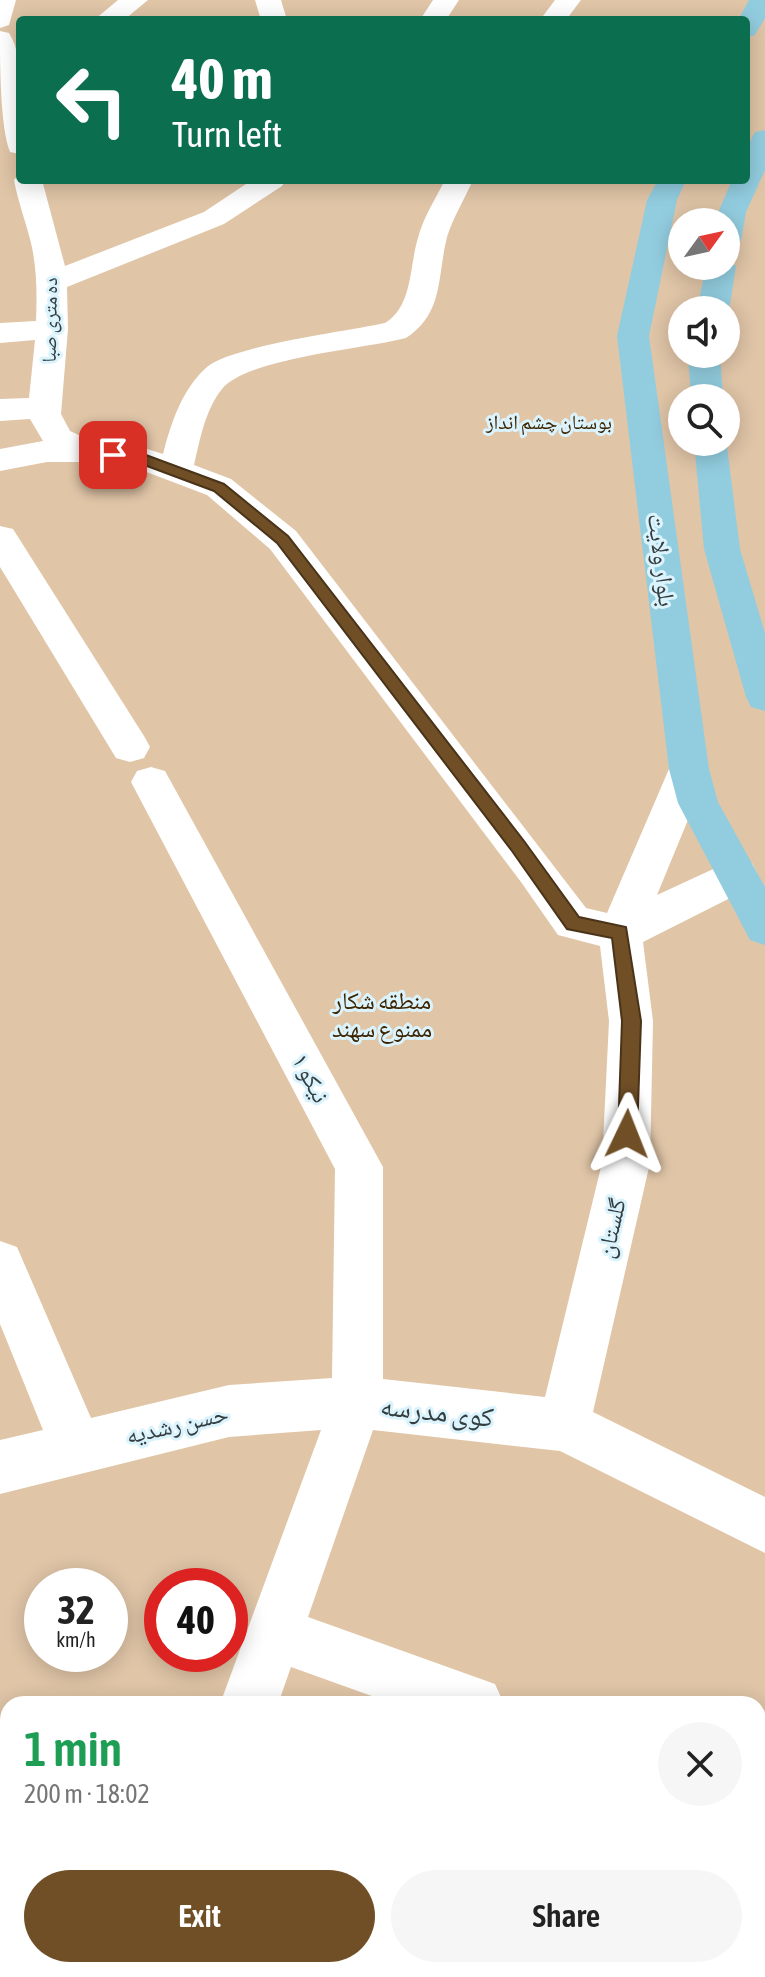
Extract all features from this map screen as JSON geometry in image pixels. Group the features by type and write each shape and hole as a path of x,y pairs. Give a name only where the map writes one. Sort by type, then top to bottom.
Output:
{"main road":[{"path":"750,22 762,0"},
{"path":"750,171 765,138"},
{"name":"بلوار ولایت","path":"670,184 662,200 633,336 689,769 698,803 765,927"},
{"path":"733,208 744,184"},
{"path":"712,456 722,549 765,697"}],"street":[{"path":"113,16 135,0"},
{"path":"0,39 2,78 14,126"},
{"name":"ده متری صبا","path":"28,184 24,215 46,242 52,282 52,329 44,411"},
{"path":"52,282 214,218 266,184"},
{"path":"175,471 193,408 222,370 254,359 395,331 412,320 422,293 433,235 457,184"},
{"path":"0,333 52,329"},
{"path":"0,410 44,411 58,438 85,451"},
{"path":"0,460 47,451 85,451 141,458 219,487 283,540 573,923 620,933 737,875"},
{"name":"نیکو ۱","path":"0,538 140,765 359,1167 357,1402"},
{"name":"گلستان","path":"564,1425 626,1163 631,1021 620,933 689,769"},
{"path":"0,1264 77,1448"},
{"name":"کوی مدرسه","path":"252,1696 357,1402 564,1425 765,1526"},
{"name":"حسن رشدیه","path":"0,1467 229,1411 357,1402"},
{"path":"274,1633 452,1696"}],"green space":[{"name":"منطقه شکار ممنوع سهند","path":"0,0 765,0 765,1696 0,1696"}],"route":[{"path":"113,455 141,458 219,487 283,540 356,632 573,923 620,933 631,1021 627,1134"}],"park label":[{"name":"بوستان چشم انداز","path":"549,421"}]}
